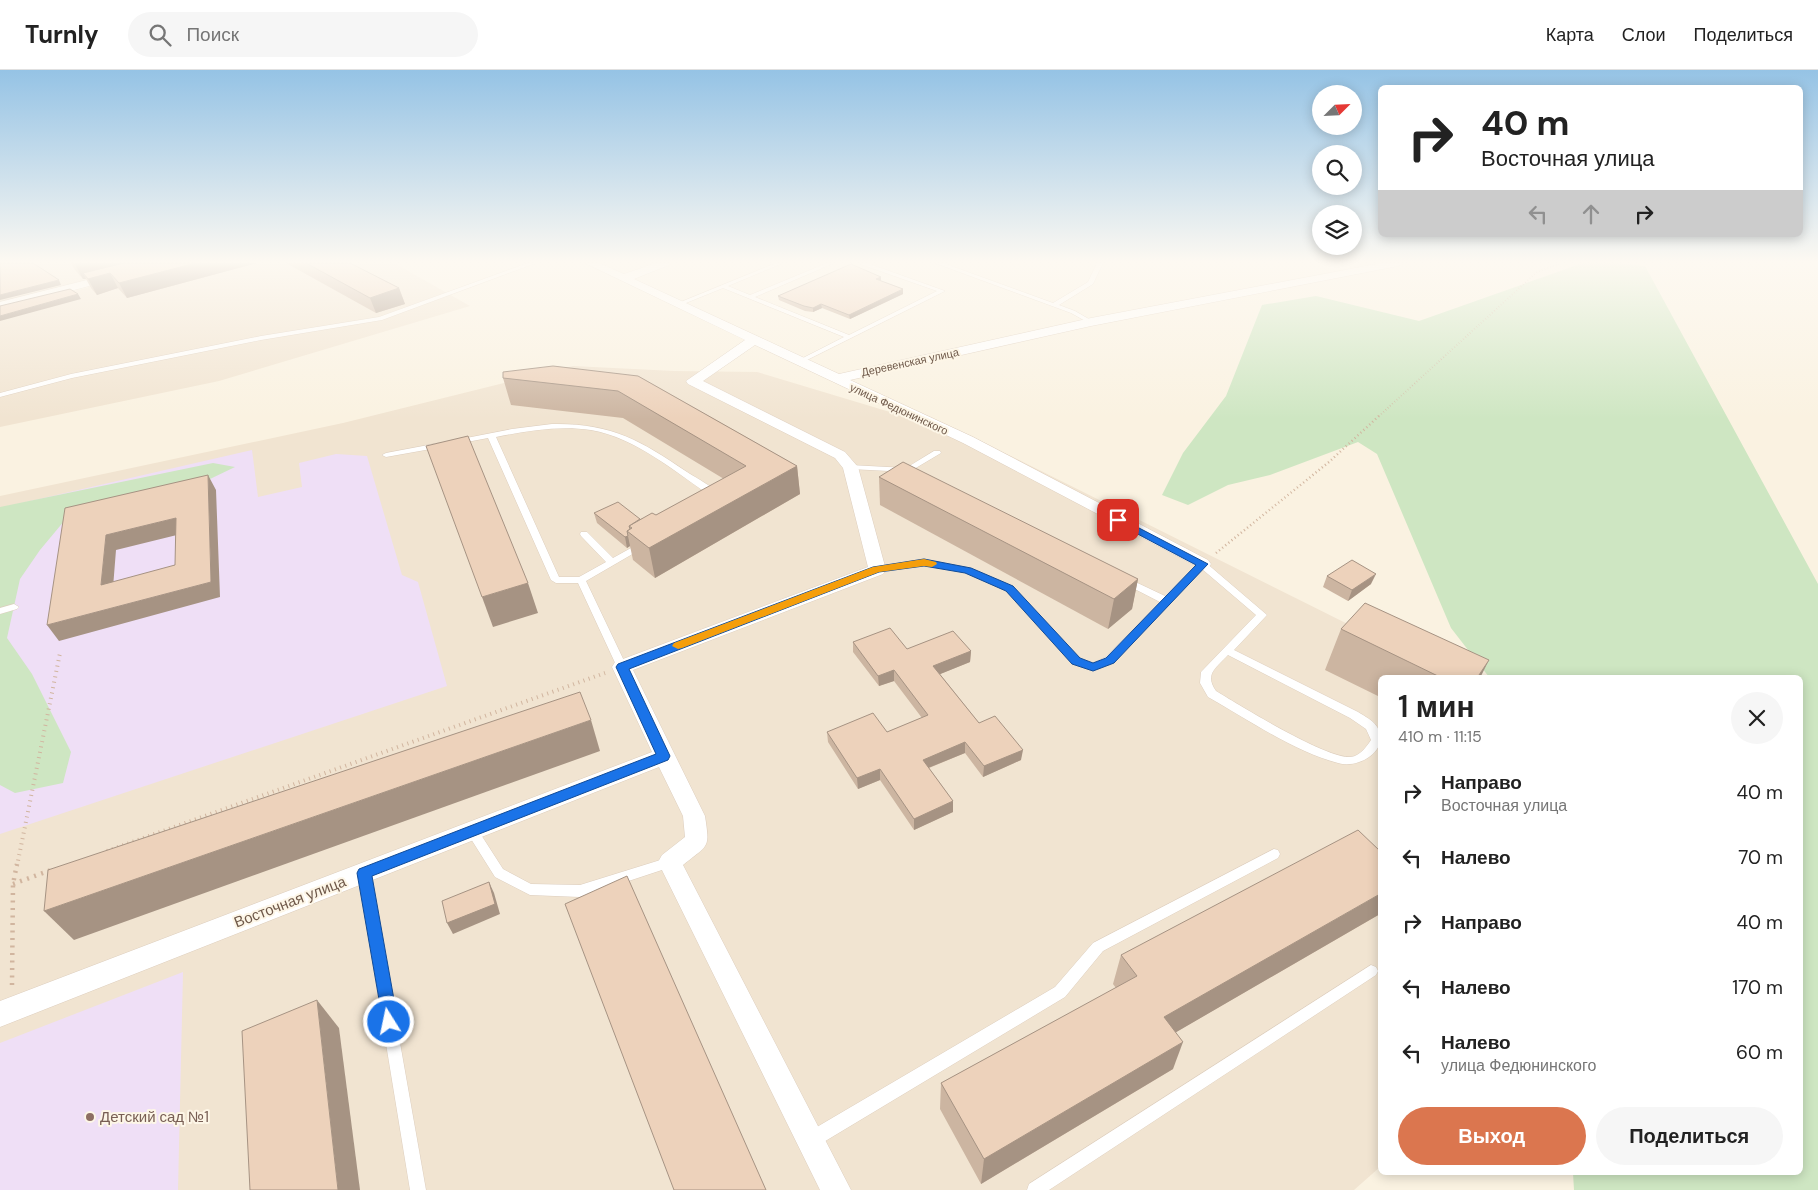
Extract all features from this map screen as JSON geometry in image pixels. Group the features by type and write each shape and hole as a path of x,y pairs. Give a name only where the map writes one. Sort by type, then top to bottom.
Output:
{"street":[{"name":"улица Федюнинского","path":"702,315 968,440 1202,564"},
{"name":"Деревенская улица","path":"835,379 1126,315"},
{"path":"754,340 693,381 840,455 850,467 877,570 622,667 694,816 697,841 670,862 836,1190"},
{"name":"Восточная улица","path":"6,1012 664,756"}],"lane":[{"path":"0,396 71,376 242,342 380,319 390,315"},
{"path":"795,315 849,337"},
{"path":"799,362 893,315"},
{"path":"1079,315 1091,322"},
{"path":"386,455 491,435 552,427 607,431 631,441 724,500 715,505"},
{"path":"491,435 556,580 581,580 655,538"},
{"path":"909,470 937,453"},
{"path":"850,467 909,470 918,475"},
{"path":"584,534 612,562"},
{"path":"877,570 924,562 967,570 1009,589 1076,661 1093,667 1110,660 1202,564 1262,616 1206,672 1205,682 1212,694 1327,756 1351,761 1368,755 1377,740 1370,726 1354,715 1228,651"},
{"path":"1113,574 1166,601"},
{"path":"581,580 622,667"},
{"path":"0,611 14,607"},
{"path":"472,831 499,873 530,889 580,891 670,862"},
{"path":"811,1140 1060,992 1098,947 1274,854"},
{"path":"364,873 418,1190"},
{"path":"1035,1190 1371,971"}],"path":[{"path":"1202,564 1329,462 1490,315"},
{"path":"6,1012 13,884 60,653"},
{"path":"97,854 622,667"},
{"path":"13,884 60,868"}],"shaded area":[{"path":"0,315 439,315 219,381 0,427"},
{"path":"573,366 674,371 757,372 973,437 1450,675 1378,675 1378,1169 1354,1190 0,1190 0,496 343,423"},
{"path":"252,450 258,497 302,487 299,463 336,454 367,456 402,575 418,582 447,686 0,834 0,508"},
{"name":"Детский сад №1","path":"183,972 178,1190 0,1190 0,1043"}],"green space":[{"path":"1258,315 1395,315 1419,321 1435,315 1672,315 1818,584 1818,1190 1574,1190 1573,1175 1803,1175 1803,675 1487,675 1451,628 1377,454 1358,442 1270,475 1228,485 1188,505 1162,495 1183,453 1226,396"},
{"path":"213,463 235,467 185,491 65,520 40,550 20,579 7,638 32,674 71,752 63,783 15,793 0,785 0,507"}],"building":[{"path":"553,366 638,376 797,466 649,548 627,531 632,528 629,526 652,513 656,515 746,466 618,391 503,378 503,372"},
{"path":"468,436 528,583 482,597 426,446"},
{"path":"903,462 1138,579 1114,599 879,477"},
{"path":"208,475 211,582 47,625 65,508","holes":["176,518 175,565 101,585 106,535"]},
{"path":"618,502 640,519 629,526 628,536 625,537 594,513"},
{"path":"1352,560 1376,574 1352,590 1327,576"},
{"path":"1365,603 1489,660 1479,675 1436,675 1341,629"},
{"path":"890,628 907,649 953,631 971,651 933,666 979,723 995,716 1023,750 984,766 965,742 923,760 953,801 914,819 880,769 857,778 827,732 873,713 887,732 928,715 894,670 878,676 853,642"},
{"path":"580,692 591,720 44,911 48,870"},
{"path":"1358,830 1378,849 1378,895 1164,1017 1183,1042 984,1159 941,1083 1137,976 1121,955"},
{"path":"627,876 766,1190 674,1190 565,904"},
{"path":"489,882 495,904 447,923 442,901"},
{"path":"317,1000 338,1190 250,1190 242,1031"}],"slow traffic":[{"path":"678,646 877,570 924,562 932,564"}],"place":[{"name":"Детский сад №1","path":"90,1117"}],"route":[{"path":"389,1022 364,873 664,756 622,667 877,570 924,562 967,570 1009,589 1076,661 1093,667 1110,660 1202,564 1118,520"}]}
